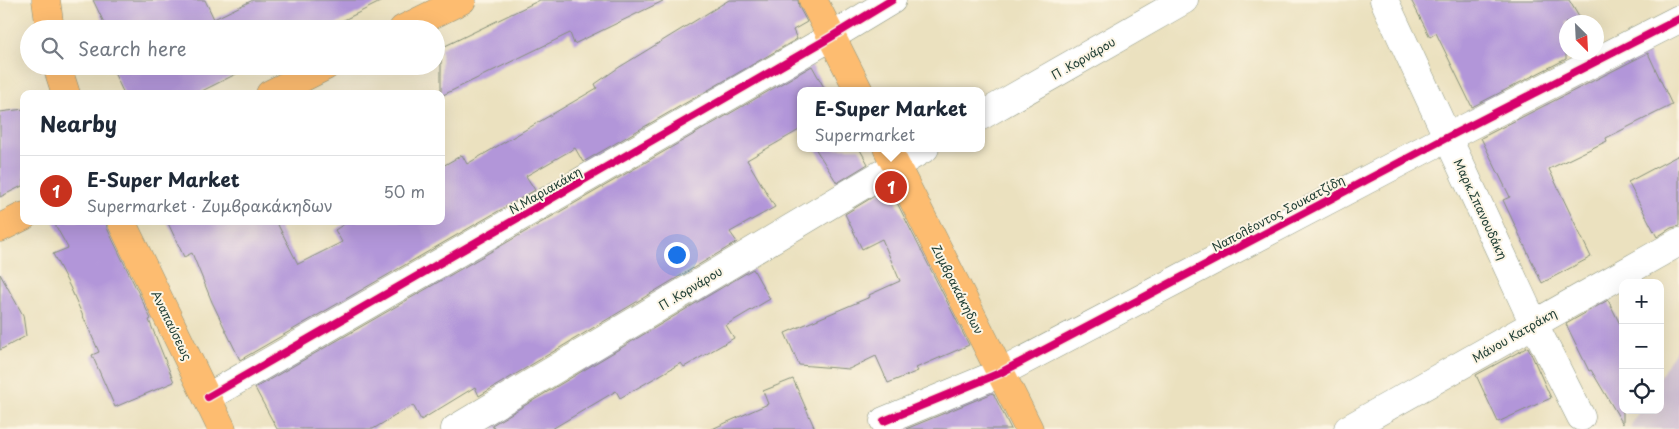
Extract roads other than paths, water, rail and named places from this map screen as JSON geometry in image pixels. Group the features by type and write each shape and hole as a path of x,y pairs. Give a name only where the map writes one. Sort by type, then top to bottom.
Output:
{"main road":[{"path":"46,0 49,20"},
{"path":"421,20 462,0"},
{"path":"813,0 856,87"},
{"path":"60,75 65,90"},
{"path":"278,90 308,75"},
{"name":"Ζυμβρακάκηδων","path":"891,156 1030,429"},
{"path":"0,228 20,218"},
{"name":"Αναπαύσεως","path":"123,225 222,429"}],"street":[{"name":"Ν.Μαριακάκη","path":"208,397 892,0"},
{"name":"Π .Κορνάρου","path":"985,114 1184,0"},
{"name":"Μαρκ.Σπανουδάκη","path":"1384,0 1534,324 1581,417"},
{"name":"Ναπολέοντος Σουκατζίδη","path":"884,421 1000,373 1448,137 1679,19"},
{"name":"Π .Κορνάρου","path":"460,428 891,156 908,152"},
{"name":"Μάνου Κατράκη","path":"1348,429 1679,242"}],"place":[{"name":"E-Super Market","path":"891,187"}]}
